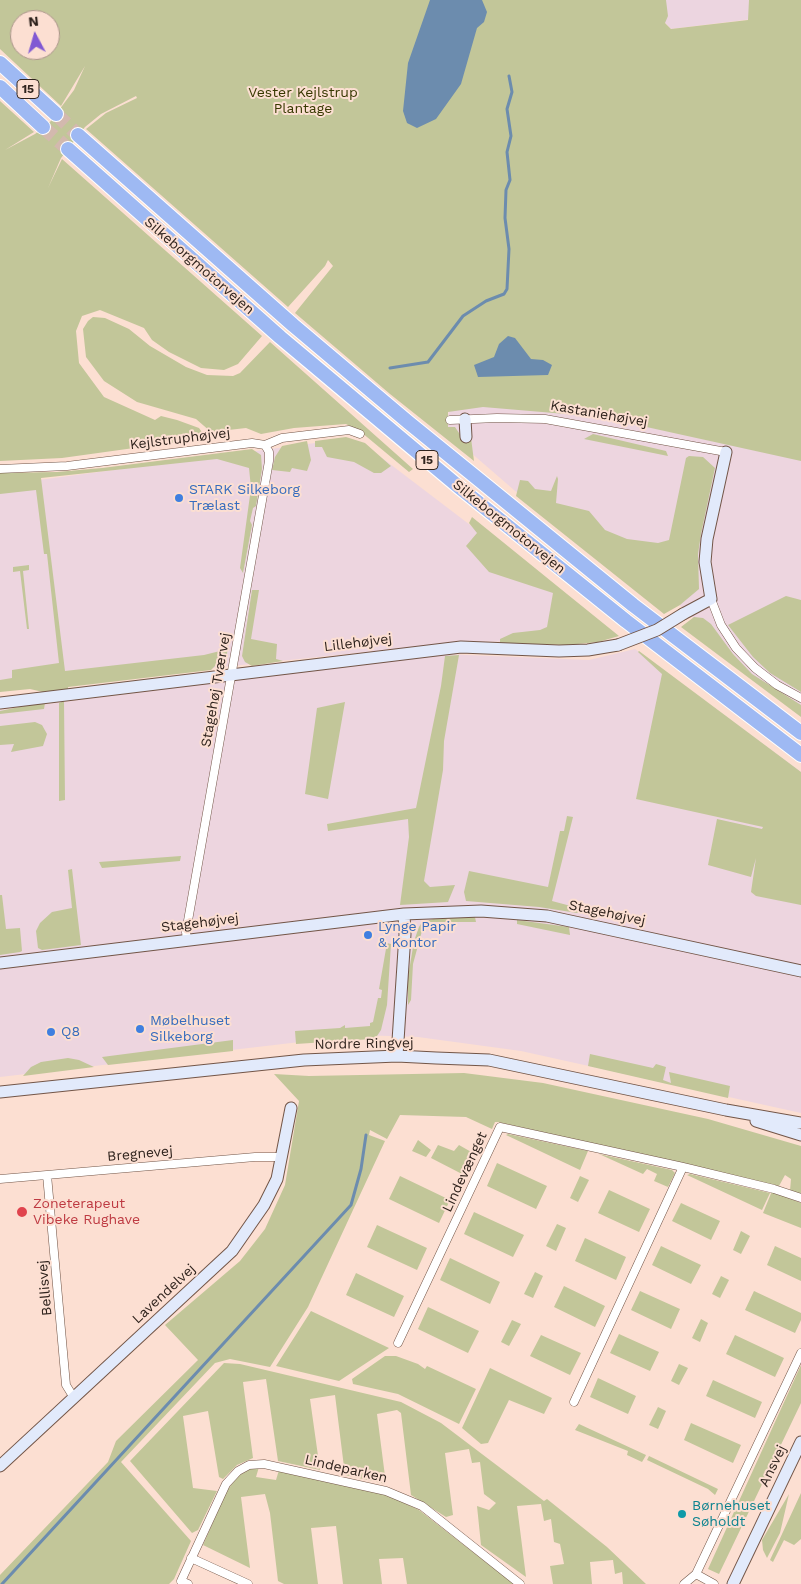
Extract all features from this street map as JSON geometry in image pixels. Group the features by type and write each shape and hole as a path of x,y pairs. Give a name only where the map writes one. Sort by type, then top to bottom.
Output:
{"highway":[{"name":"15","path":"0,63 56,114"},
{"name":"15","path":"0,87 44,127"},
{"name":"Silkeborgmotorvejen","path":"78,135 278,312 408,422 633,605 801,733"},
{"name":"Silkeborgmotorvejen","path":"68,149 273,331 459,487 626,621 801,755"}],"street":[{"path":"465,419 466,437"},
{"name":"Kastaniehøjvej","path":"450,420 545,419 726,452"},
{"name":"Kejlstruphøjvej","path":"0,469 67,466 252,443 265,445 282,438 349,430 360,434"},
{"name":"Stagehøj Tværvej","path":"187,940 186,932 269,461 269,452 265,445"},
{"path":"726,452 707,539 705,562 711,599 721,624 736,648 755,668 777,685 801,698"},
{"name":"Lillehøjvej","path":"0,702 461,647 510,647 560,651 588,650 618,644 657,630 711,599"},
{"name":"Stagehøjvej","path":"0,963 404,914 481,911 547,916 801,971"},
{"path":"396,1056 405,934 404,914"},
{"name":"Nordre Ringvej","path":"0,1092 304,1060 396,1056 489,1060 726,1110 801,1123"},
{"name":"Lavendelvej","path":"0,1466 232,1251 264,1205 276,1179 291,1108"},
{"name":"Nordre Ringvej","path":"726,1110 772,1126 801,1133"},
{"name":"Lindevænget","path":"398,1343 500,1127 684,1167 774,1189 801,1198"},
{"name":"Bregnevej","path":"0,1179 256,1157 282,1157"},
{"path":"574,1402 684,1167"},
{"name":"Bellisvej","path":"47,1175 66,1385 74,1398"},
{"path":"684,1584 696,1574 801,1354"},
{"name":"Ansvej","path":"733,1584 801,1442"},
{"name":"Lindeparken","path":"188,1584 181,1581 226,1484 238,1471 249,1465 264,1464 386,1491 422,1506 520,1584"},
{"path":"191,1558 248,1584"},
{"path":"696,1574 714,1584"}],"shaded area":[{"path":"644,0 801,0 801,13 671,29"},
{"path":"496,406 596,412 801,460 801,710 743,669 718,641 675,601 529,503 447,432 449,408"},
{"path":"345,439 369,448 570,601 561,641 463,642 0,690 0,477 39,480"},
{"path":"635,649 801,772 801,1113 521,1051 418,1037 360,1035 0,1077 0,710 442,654 589,660"}],"green space":[{"name":"Vester Kejlstrup Plantage","path":"0,0 666,0 668,16 665,23 671,29 748,20 749,0 801,0 801,461 601,417 483,407 448,412 448,427 455,427 463,439 471,438 474,461 390,394 295,313 333,266 328,260 325,266 288,307 86,129 106,113 137,98 136,96 101,114 85,127 61,158 48,188 62,159 262,336 238,364 224,370 201,368 169,352 152,340 144,328 100,310 82,316 76,331 79,363 104,397 155,420 161,416 199,428 206,438 62,458 0,461 0,101 34,132 5,150 35,134 50,122 74,90 85,66 61,106 12,60 60,60 60,10 10,10 10,58 0,49"},
{"path":"93,317 105,318 129,329 150,346 186,367 207,375 233,376 240,373 270,342 413,469 409,472 361,432 346,424 294,428 261,434 246,428 211,432 196,419 137,402 104,381 86,357 83,329"},
{"path":"593,434 666,451 668,456 584,439"},
{"path":"346,437 365,443 391,466 381,473 374,473 354,462 327,457 322,447 315,447 315,441"},
{"path":"307,441 311,460 307,471 292,468 290,472 272,470 275,457 282,446"},
{"path":"252,449 261,455 262,469 256,506 253,508 250,521 252,525 243,573 240,568 251,488 249,468 217,459 41,478 65,671 204,655 220,651 224,643 228,643 227,654 211,670 68,687 68,689 43,692 30,689 0,692 0,680 12,678 12,670 59,663 47,554 44,554 36,490 0,494 0,473 57,472 102,468"},
{"path":"689,456 703,457 715,468 698,554 699,589 680,605 664,614 516,496 520,480 528,481 535,489 551,491 557,476 556,503 589,511 605,530 627,539 658,543 669,540 686,458"},
{"path":"472,517 619,636 598,642 567,645 500,643 500,639 513,633 540,630 547,627 553,593 489,572 466,546 477,533 469,523"},
{"path":"29,565 29,570 23,571 29,629 27,629 20,571 13,572 13,567"},
{"path":"252,590 259,590 251,639 277,644 276,659 283,661 252,666 245,662 242,656"},
{"path":"786,596 801,600 801,692 770,673 753,657 728,625"},
{"path":"694,617 703,618 711,624 733,654 752,674 801,705 801,717 681,627"},
{"path":"639,651 801,772 801,905 756,896 751,892 756,858 751,877 708,865 717,819 762,829 763,827 636,799 662,674"},
{"path":"459,655 444,741 443,770 424,881 430,887 455,885 448,902 400,905 409,837 408,819 328,831 327,824 416,808 441,686 445,656"},
{"path":"64,701 65,800 59,801 59,703"},
{"path":"345,702 328,799 305,794 317,708"},
{"path":"45,703 44,709 0,714 0,711"},
{"path":"35,722 42,725 47,734 43,746 11,752 14,744 0,745 0,726"},
{"path":"567,816 573,817 552,901 582,909 577,913 539,907 466,901 464,892 469,871 548,887 560,831 564,831"},
{"path":"181,856 180,861 102,868 99,862"},
{"path":"72,869 81,945 42,950 38,948 36,931 40,923 52,912 72,908 68,870"},
{"path":"0,895 2,895 6,929 20,928 22,951 20,952 0,955"},
{"path":"441,917 475,917 476,922 430,922 423,927 413,964 411,1000 408,1005 408,977 414,941 419,927 422,922"},
{"path":"517,920 569,927 570,935 517,924"},
{"path":"387,943 391,944 387,1005 381,1030 377,1036 371,1039 296,1044 295,1031 340,1028 345,1025 345,1028 370,1026 370,1023 373,1022 378,998 381,998 382,990 379,989"},
{"path":"233,1040 233,1051 108,1065 102,1057"},
{"path":"590,1054 653,1068 656,1064 666,1067 663,1080 671,1083 669,1072 730,1086 728,1098 588,1066"},
{"path":"68,1058 79,1060 94,1067 23,1076 31,1067 41,1062"},
{"path":"464,1073 543,1083 708,1119 801,1146 801,1195 790,1191 791,1179 785,1175 779,1186 498,1122 495,1122 492,1129 466,1117 400,1115 387,1139 370,1130 369,1135 385,1141 308,1307 270,1367 230,1359 215,1363 121,1462 191,1541 174,1579 169,1584 0,1584 0,1575 108,1462 116,1441 198,1360 165,1325 240,1261 265,1229 285,1185 299,1101 274,1074 309,1076"},
{"path":"506,1135 588,1151 580,1170"},
{"path":"418,1140 431,1150 426,1157 412,1151"},
{"path":"438,1145 454,1151 459,1145 473,1153 462,1174 431,1158"},
{"path":"599,1154 672,1170 675,1173 668,1187 654,1181 657,1174 647,1169 643,1174"},
{"path":"497,1163 547,1186 536,1209 487,1186"},
{"path":"690,1174 770,1193 762,1210 687,1175"},
{"path":"400,1176 450,1200 439,1223 389,1199"},
{"path":"580,1176 589,1180 578,1202 570,1198"},
{"path":"609,1190 650,1209 639,1232 598,1213"},
{"path":"772,1191 801,1203 801,1228 763,1213"},
{"path":"681,1203 720,1221 711,1240 672,1221"},
{"path":"474,1212 524,1235 513,1257 464,1234"},
{"path":"557,1224 566,1228 556,1251 546,1246"},
{"path":"377,1225 427,1248 417,1270 367,1247"},
{"path":"741,1231 750,1236 741,1254 733,1250"},
{"path":"585,1238 626,1257 616,1280 575,1261"},
{"path":"661,1246 701,1265 691,1284 652,1265"},
{"path":"775,1246 801,1258 801,1281 767,1265"},
{"path":"450,1258 500,1282 490,1304 440,1280"},
{"path":"535,1272 543,1276 533,1298 524,1294"},
{"path":"356,1273 404,1296 394,1317 346,1295"},
{"path":"721,1276 729,1280 720,1298 712,1294"},
{"path":"564,1286 605,1306 595,1327 554,1307"},
{"path":"640,1291 680,1309 671,1329 631,1310"},
{"path":"754,1291 801,1313 801,1320 795,1333 745,1310"},
{"path":"428,1307 479,1331 468,1353 418,1329"},
{"path":"311,1311 389,1348 339,1381 276,1366"},
{"path":"701,1319 708,1323 700,1342 692,1338"},
{"path":"512,1320 521,1324 509,1346 501,1342"},
{"path":"619,1334 659,1352 650,1371 610,1353"},
{"path":"541,1335 581,1353 570,1375 530,1356"},
{"path":"735,1335 784,1358 775,1377 726,1354"},
{"path":"385,1356 396,1356 418,1364 425,1369 427,1366 476,1389 459,1424 398,1394 353,1384 352,1379"},
{"path":"224,1363 240,1364 401,1402 441,1423 544,1501 547,1499 607,1547 646,1584 623,1584 622,1572 615,1574 613,1560 590,1562 592,1584 553,1584 550,1566 564,1564 560,1544 554,1542 551,1519 544,1521 541,1504 517,1506 526,1577 481,1545 477,1506 489,1510 496,1503 484,1494 480,1462 472,1463 469,1449 445,1453 453,1515 446,1517 411,1495 401,1413 397,1410 377,1414 386,1484 345,1475 335,1395 310,1399 320,1470 278,1461 266,1379 243,1382 253,1458 237,1465 223,1479 219,1477 208,1411 183,1416 193,1488 217,1491 198,1530 192,1533 130,1461"},
{"path":"679,1364 688,1368 679,1385 671,1381"},
{"path":"801,1365 801,1403 719,1574 708,1569"},
{"path":"490,1368 552,1398 544,1414 509,1400 488,1443 481,1444 462,1428"},
{"path":"598,1378 636,1396 628,1414 590,1397"},
{"path":"713,1380 762,1402 755,1418 706,1396"},
{"path":"658,1407 666,1411 658,1429 649,1425"},
{"path":"691,1423 741,1445 733,1463 684,1440"},
{"path":"579,1424 646,1455 642,1462 627,1455 628,1451 575,1430"},
{"path":"649,1456 718,1489 715,1495 708,1489 647,1460"},
{"path":"259,1467 256,1477 276,1480 279,1470 385,1494 419,1510 514,1584 407,1584 403,1558 379,1559 382,1584 343,1584 336,1526 311,1528 318,1584 284,1584 278,1581 270,1513 265,1494 241,1497 250,1568 203,1545 226,1492 237,1477 249,1469"},
{"path":"801,1493 801,1539 794,1545 784,1540 773,1562 770,1560"},
{"path":"789,1494 780,1533 767,1558 763,1550 762,1540"}],"water":[{"path":"430,0 482,0 487,12 484,22 477,28 461,84 436,119 417,128 407,123 403,111 408,63"},
{"path":"508,336 515,338 531,359 543,360 552,365 548,375 478,377 474,365 494,357 499,344"}],"waterway":[{"path":"390,368 428,362 463,316 486,301 504,294 507,289 509,249 505,218 506,190 510,180 507,152 511,136 507,109 512,92 509,76"},
{"path":"2,1584 351,1205 361,1169 366,1135"}],"tunnel":[{"path":"56,114 78,135"},
{"path":"43,127 68,149"}],"place":[{"name":"STARK Silkeborg Trælast","path":"179,498"},
{"name":"Lynge Papir & Kontor","path":"368,935"},
{"name":"Møbelhuset Silkeborg","path":"140,1029"},
{"name":"Q8","path":"51,1032"},
{"name":"Zoneterapeut Vibeke Rughave","path":"22,1212"},
{"name":"Børnehuset Søholdt","path":"682,1514"}]}
